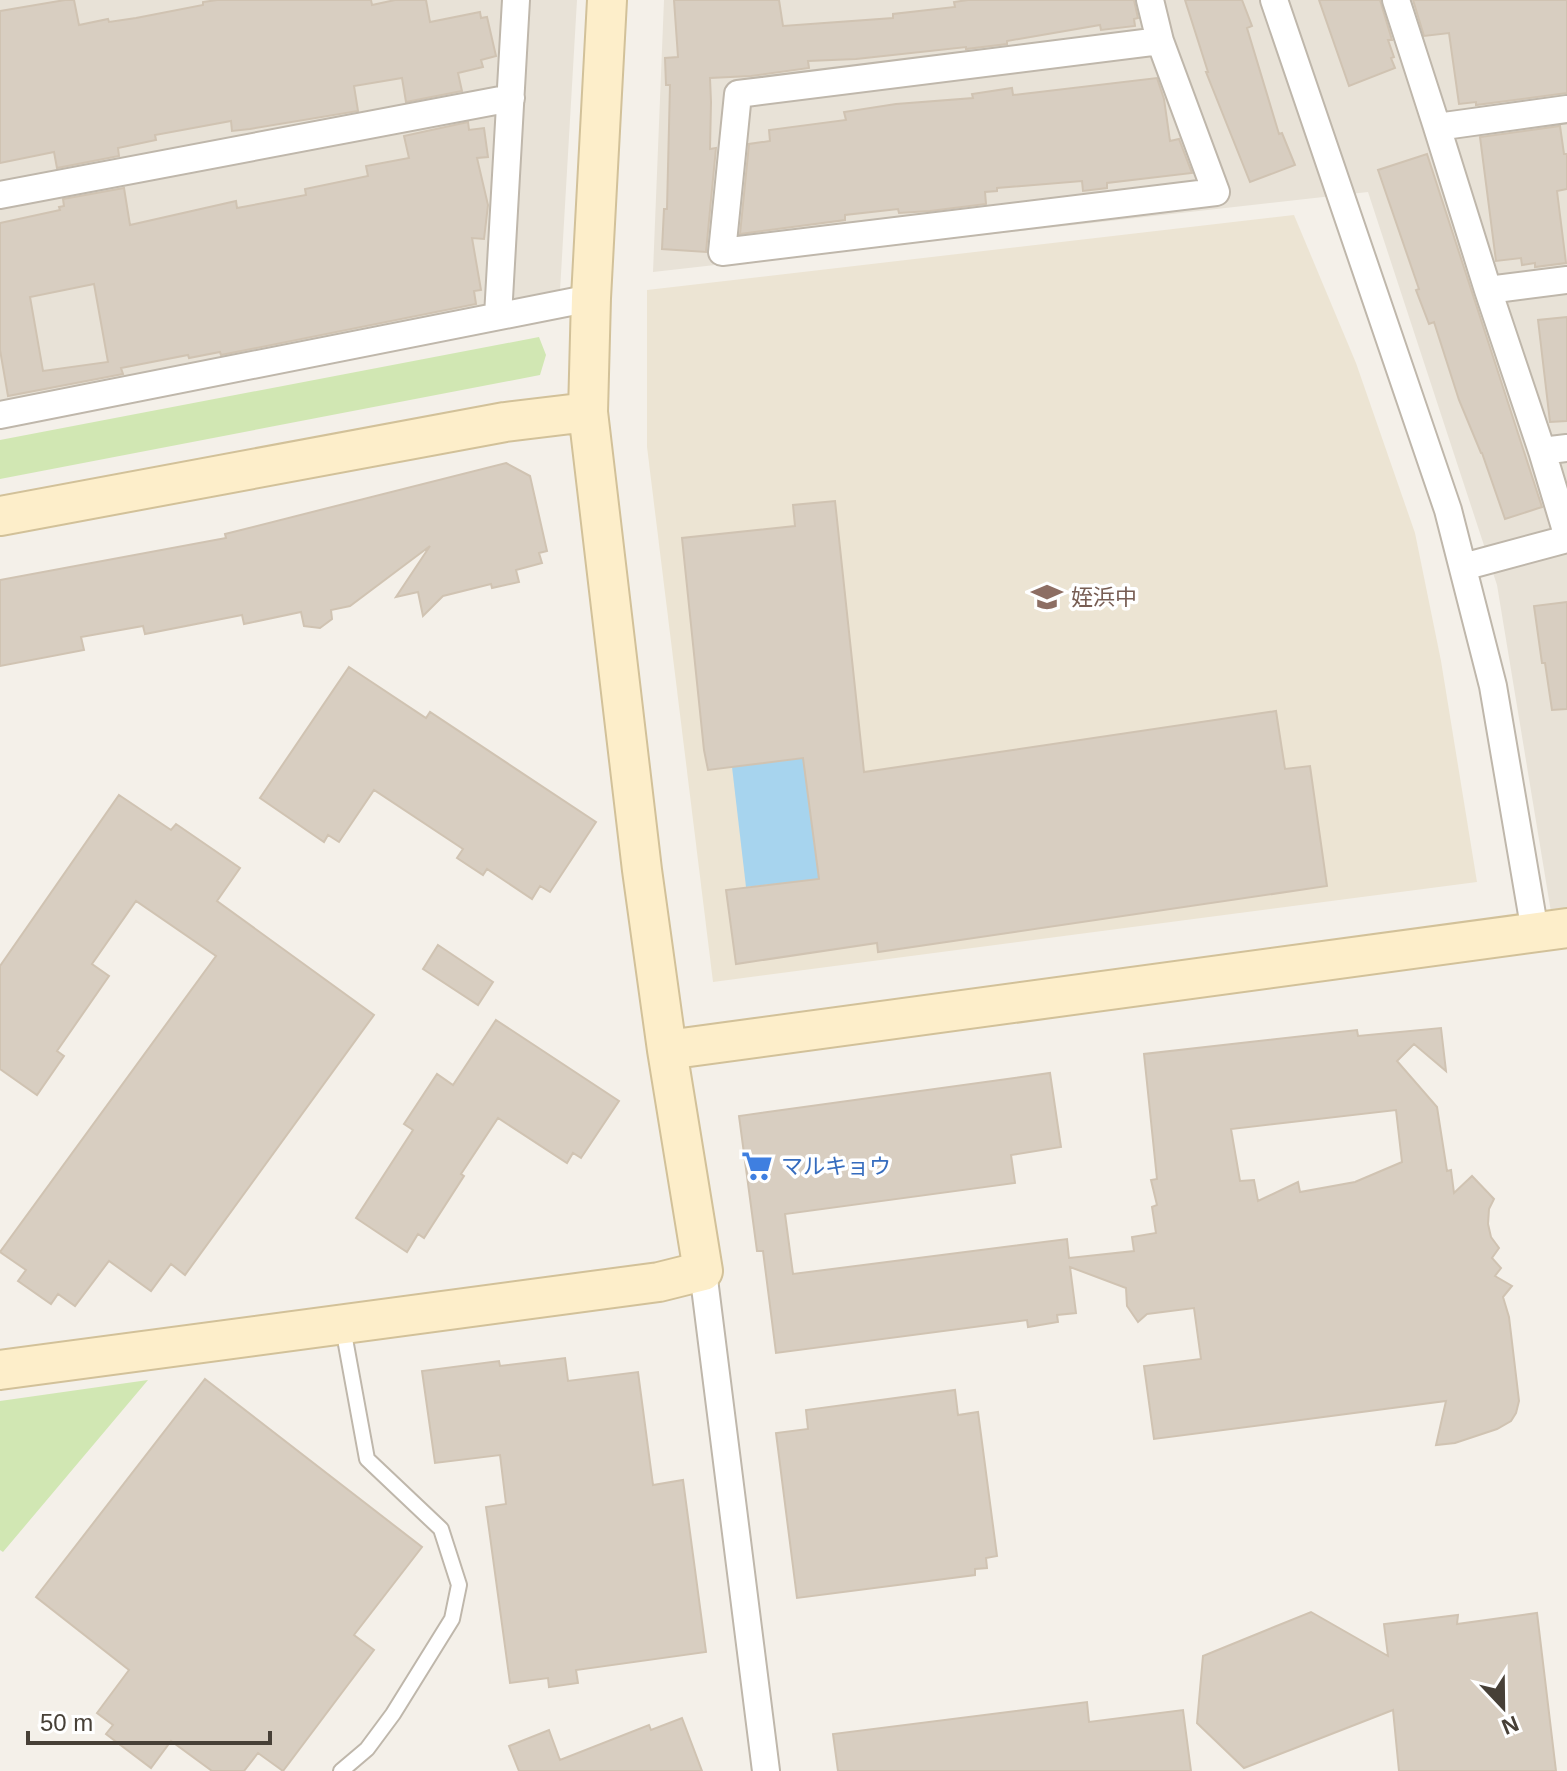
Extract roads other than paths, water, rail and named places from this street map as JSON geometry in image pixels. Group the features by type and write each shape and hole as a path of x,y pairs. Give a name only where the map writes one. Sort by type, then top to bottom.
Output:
{"street":[{"path":"498,316 516,0"},
{"path":"607,0 588,412 642,870 678,1048"},
{"path":"625,0 616,260 607,398 703,1271 766,1771"},
{"path":"1150,0 1160,41 1216,192 722,252 738,94 1160,41"},
{"path":"678,1048 1551,930 1493,686 1443,495 1274,0"},
{"path":"1396,0 1488,290 1554,450 1567,536 1463,567"},
{"path":"0,195 511,98"},
{"path":"1437,127 1567,109"},
{"path":"1488,290 1567,280"},
{"path":"0,415 591,298"},
{"path":"0,516 505,422 588,412"},
{"path":"0,1370 659,1282 703,1271"}],"lane":[{"path":"341,1771 367,1749 393,1714 452,1619 459,1585 441,1529 367,1459 342,1323"}],"water":[{"path":"803,758 819,879 746,887 732,767"}],"place":[{"name":"姪浜中","path":"1047,597"},
{"name":"マルキョウ","path":"757,1166"}]}
